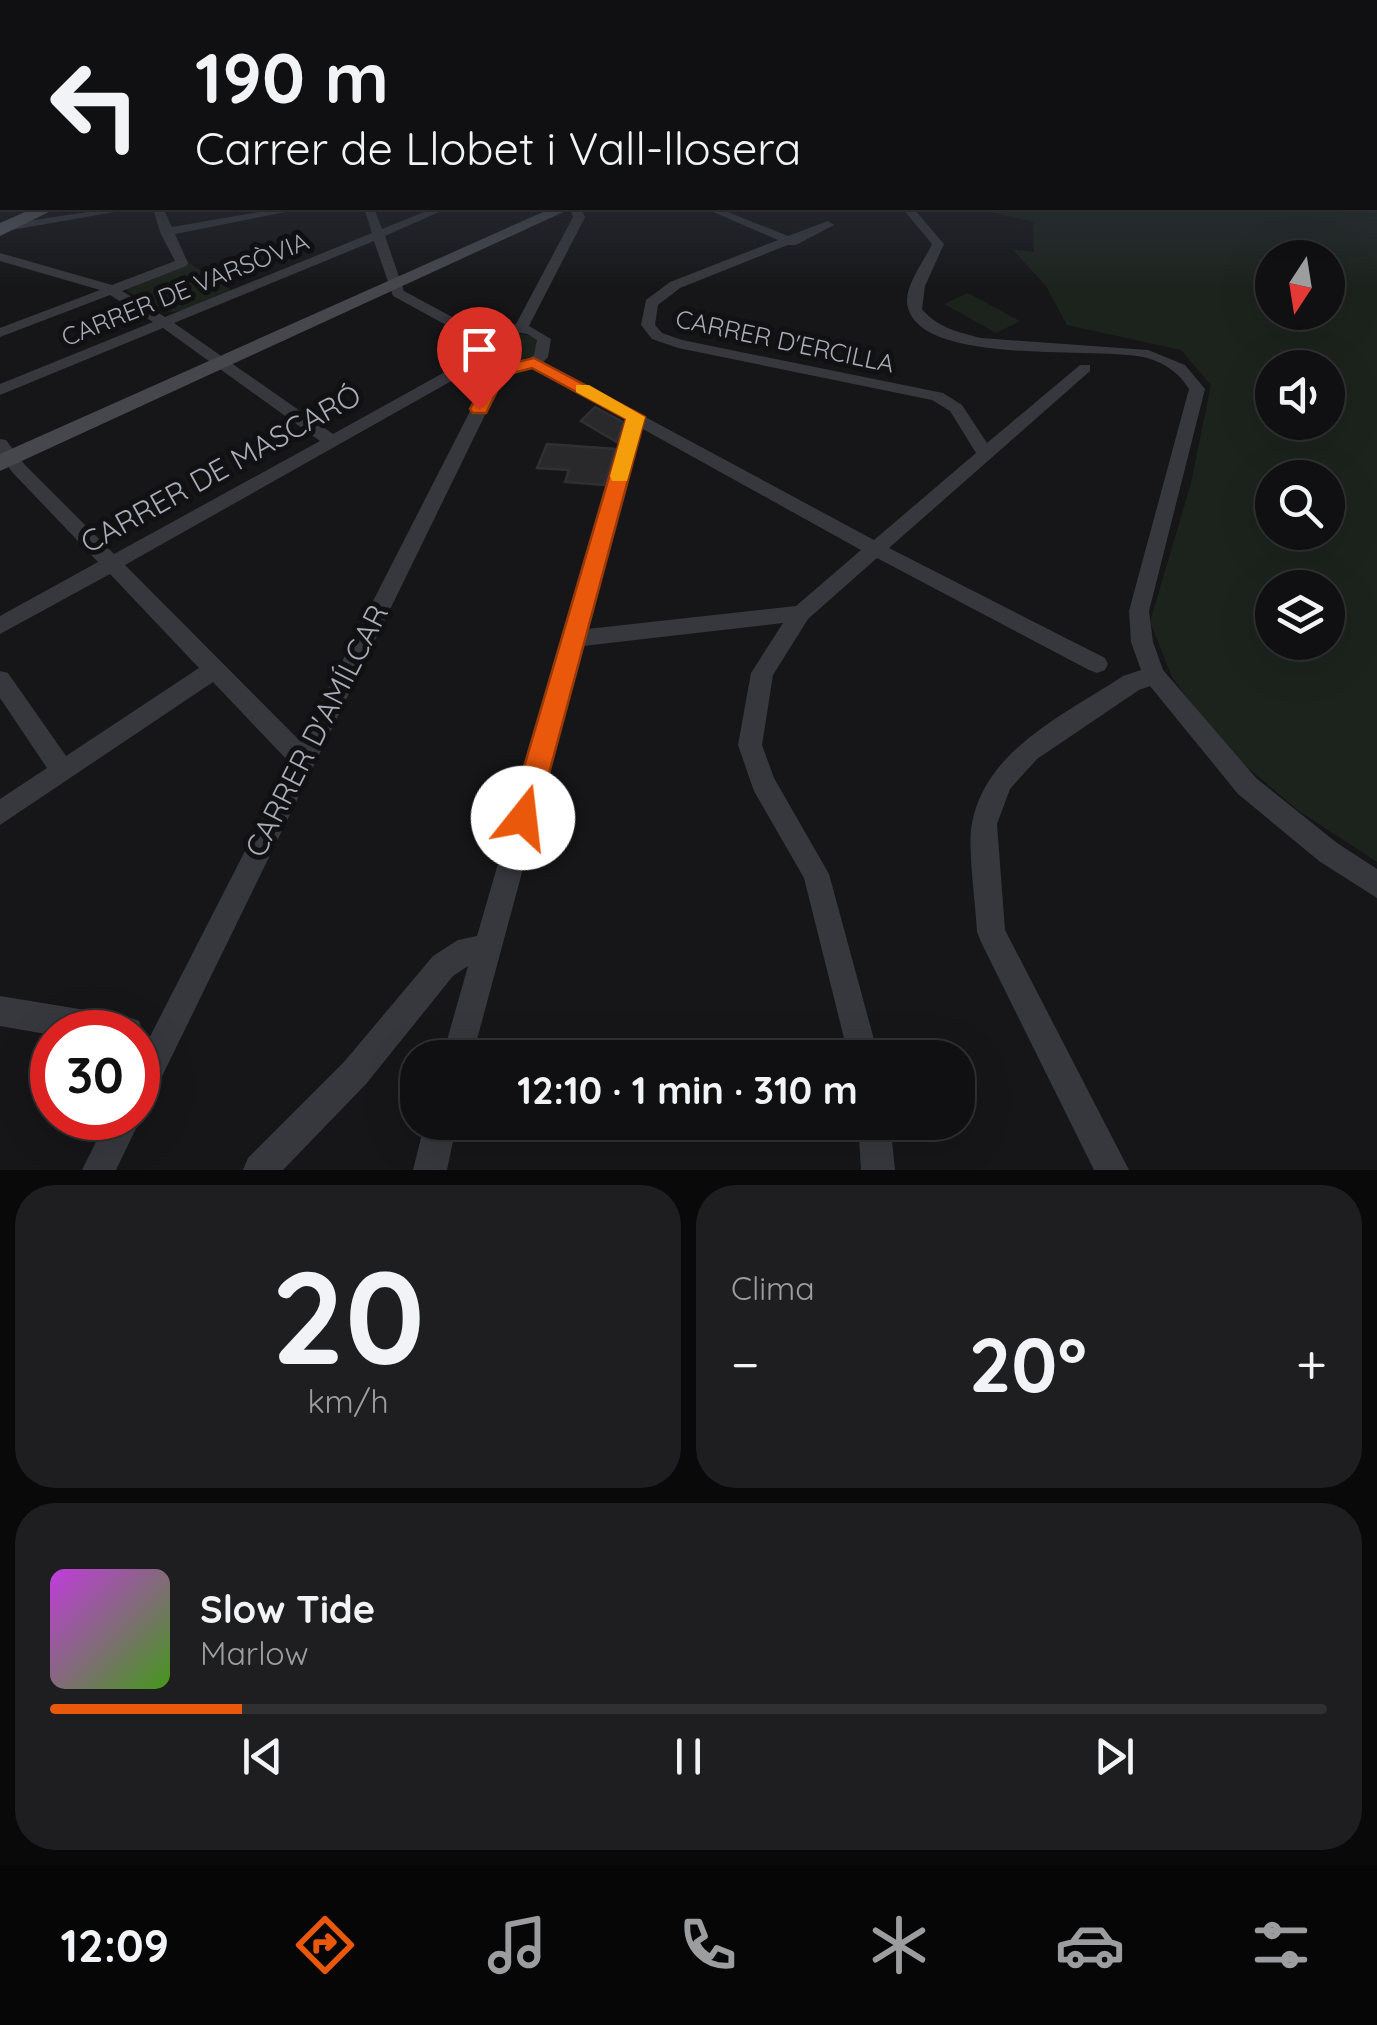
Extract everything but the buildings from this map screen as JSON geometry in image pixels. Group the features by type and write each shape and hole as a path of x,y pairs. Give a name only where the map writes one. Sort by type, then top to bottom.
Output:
{"main road":[{"path":"1,230 44,210"}],"street":[{"path":"1,230 120,210"},
{"path":"0,333 182,263 159,210"},
{"path":"166,232 289,210"},
{"path":"369,210 395,275 398,293 476,336"},
{"name":"CARRER DE VARSÒVIA","path":"0,390 438,210"},
{"path":"302,759 4,455 223,363 560,210"},
{"path":"521,328 579,217 577,210"},
{"path":"713,210 792,242"},
{"path":"908,210 937,238 914,302 921,319 935,330 966,341 1158,356 1188,372 1198,390 1139,611 1142,642 1154,675 1247,786 1328,852 1377,885"},
{"name":"CARRER D'ERCILLA","path":"828,225 675,285 651,303 648,325 657,336 678,344 937,396 956,408 986,455"},
{"path":"0,258 111,290 332,441"},
{"path":"534,363 546,345 533,331 521,328 499,328 476,336 464,352 470,364 498,372 534,363 875,549 1097,664"},
{"name":"CARRER DE MASCARÓ","path":"0,626 470,364"},
{"path":"859,1040 816,874 763,783 750,745 762,672 801,613 1085,368"},
{"name":"CARRER D'AMÍLCAR","path":"160,1019 302,759 498,372"},
{"path":"462,1040 636,417"},
{"path":"573,639 801,613"},
{"path":"0,814 215,668"},
{"path":"1112,1170 991,932 984,824 1001,782 1029,750 1132,683 1154,675"},
{"path":"0,680 63,772"},
{"path":"260,1170 355,1073 442,966 468,950 485,952"},
{"path":"0,1011 30,1016"},
{"path":"99,1170 114,1140"},
{"path":"430,1170 438,1140"},
{"path":"876,1140 878,1170"}],"shaded area":[{"path":"982,210 1377,210 1377,862 1299,811 1222,746 1172,677 1150,622 1191,483 1211,385 1181,350 1067,325 1046,286 1013,250 1034,252 1033,222"},
{"path":"183,259 233,291 173,312 151,305 117,284"},
{"path":"968,293 1020,321 996,333 944,304"},
{"path":"507,331 534,337 540,345 537,353 513,365 497,367 473,358 472,349 491,334"}],"slow traffic":[{"path":"582,388 636,417 620,476"}],"route":[{"path":"479,409 498,372 534,363 636,417 523,818"}]}
